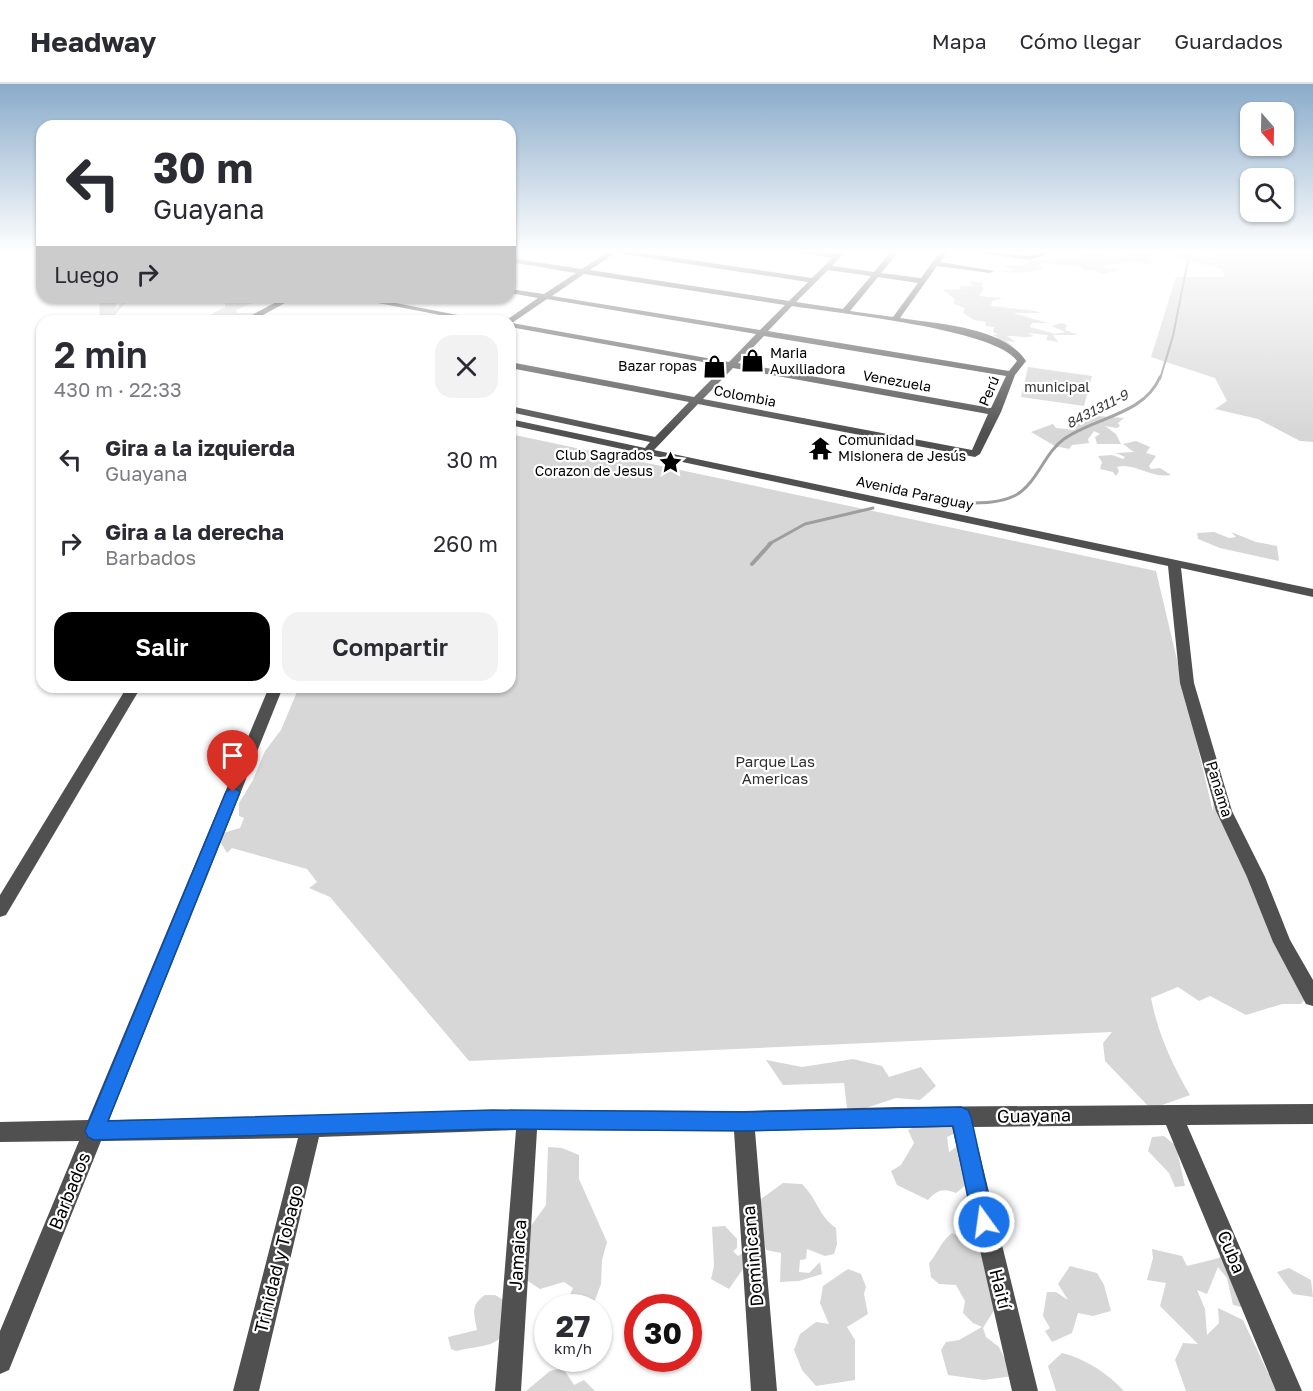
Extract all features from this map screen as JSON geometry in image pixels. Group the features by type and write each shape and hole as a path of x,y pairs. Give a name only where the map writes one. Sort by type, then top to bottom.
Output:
{"street":[{"path":"429,311 452,315"},
{"path":"632,311 1011,374"},
{"path":"647,451 783,311"},
{"name":"Perú","path":"837,311 975,334 1009,348 1019,355 1022,361 1011,374 996,412 975,454"},
{"path":"896,320 902,311"},
{"name":"Venezuela","path":"516,324 996,412"},
{"name":"Colombia","path":"516,366 975,454"},
{"path":"516,410 657,440"},
{"name":"Avenida Paraguay","path":"516,423 1313,593"},
{"name":"Panama","path":"1174,565 1187,683 1224,811 1256,877 1282,942 1313,998"},
{"path":"0,910 130,693"},
{"name":"Barbados","path":"0,1361 274,693"},
{"name":"Cuba","path":"1172,1114 1288,1391"},
{"name":"Guayana","path":"0,1132 311,1127 527,1120 744,1121 1313,1114"},
{"name":"Haití","path":"961,1117 968,1157 1025,1391"},
{"name":"Jamaica","path":"508,1391 527,1120"},
{"name":"Dominicana","path":"744,1121 764,1391"},
{"name":"Trinidad y Tobago","path":"246,1391 311,1127"}],"green space":[{"path":"99,311 118,311 115,315 99,315"},
{"path":"218,311 255,313 251,315 210,315"},
{"path":"964,311 1035,311 1042,313 1013,313 1048,323 1032,323 1030,327 1055,334 1065,332 1052,326 1061,323 1067,325 1065,330 1078,335 1053,335 1058,342 1046,340 1048,335 1027,333 1034,336 1007,336 1016,342 1006,341 1012,345 1008,347 992,338 998,338 993,335 998,334 993,332 994,327 985,326 986,322 974,320 963,313"},
{"path":"1165,311 1313,311 1313,442 1300,441 1258,419 1215,409 1227,401 1215,378 1151,357"},
{"name":"municipal","path":"1028,367 1092,376 1084,406 1021,397"},
{"path":"1084,415 1124,418 1118,423 1120,426 1117,428 1105,426 1116,434 1121,444 1097,444 1095,437 1100,434 1094,431 1088,439 1089,443 1072,445 1069,449 1055,446 1031,432 1053,424 1056,428 1075,430 1078,421 1072,419"},
{"name":"Parque Las Americas","path":"516,435 1156,571 1213,812 1214,790 1263,897 1292,943 1294,960 1308,996 1301,1004 1282,1004 1246,1015 1210,996 1199,1001 1178,987 1151,998 1166,1048 1190,1095 1151,1109 1105,1061 1103,1043 1112,1032 469,1061 330,897 309,888 317,882 307,869 232,848 227,853 216,835 240,828 244,818 239,816 239,803 253,780 265,751 281,730 296,693 516,693"},
{"path":"1136,441 1150,447 1146,453 1156,456 1149,466 1151,469 1160,468 1171,475 1157,475 1123,466 1117,467 1119,471 1116,476 1113,472 1100,469 1102,462 1098,456 1112,455 1123,459 1125,457 1116,453 1134,452 1123,444"},
{"path":"1214,532 1229,538 1236,537 1231,532 1256,542 1277,546 1279,561 1220,548 1198,539 1197,533"},
{"path":"853,1059 882,1066 889,1077 921,1067 936,1086 920,1100 896,1098 860,1110 847,1108 844,1083 783,1085 766,1060 802,1067"},
{"path":"955,1126 958,1132 947,1137 949,1152 962,1143 973,1179 956,1193 941,1191 928,1200 897,1185 891,1171 901,1165 914,1143 908,1130 914,1127"},
{"path":"1164,1136 1176,1146 1185,1186 1175,1187 1169,1173 1148,1151 1152,1137"},
{"path":"548,1147 562,1148 579,1155 579,1179 607,1242 602,1260 601,1284 597,1294 570,1294 573,1288 564,1282 540,1289 517,1274 520,1241 546,1205"},
{"path":"783,1183 802,1184 825,1218 836,1228 837,1244 834,1254 825,1256 807,1249 806,1259 800,1260 799,1272 809,1273 820,1262 822,1274 799,1281 780,1282 781,1253 766,1250 759,1223 761,1199"},
{"path":"970,1191 1006,1291 983,1328 986,1337 999,1347 1013,1376 984,1380 948,1375 941,1350 946,1342 959,1340 982,1327 973,1323 963,1313 965,1301 956,1285 939,1284 931,1277 929,1263 952,1233 963,1238 957,1224 956,1213 960,1203"},
{"path":"725,1226 737,1239 737,1248 733,1251 738,1256 743,1253 745,1266 729,1289 711,1279 714,1266 712,1227"},
{"path":"1152,1249 1182,1256 1187,1266 1219,1258 1224,1252 1246,1308 1233,1305 1227,1278 1218,1267 1207,1294 1197,1290 1205,1309 1207,1335 1219,1323 1218,1308 1243,1320 1268,1373 1277,1376 1284,1391 1186,1391 1175,1360 1183,1343 1198,1344 1160,1306 1166,1283 1147,1280 1153,1258"},
{"path":"1070,1266 1097,1273 1104,1285 1111,1311 1093,1316 1078,1313 1072,1333 1052,1342 1045,1331 1050,1328 1043,1316 1047,1292 1056,1292 1068,1300 1058,1284"},
{"path":"1289,1268 1311,1280 1313,1297 1293,1294 1277,1272"},
{"path":"848,1269 861,1274 866,1287 864,1294 868,1314 847,1327 855,1340 855,1380 816,1386 802,1370 794,1350 800,1334 816,1322 829,1324 820,1303 823,1286"},
{"path":"485,1295 495,1295 512,1305 501,1337 489,1345 456,1351 451,1349 448,1337 477,1330 475,1306"},
{"path":"1062,1353 1096,1368 1124,1391 1056,1391 1048,1366"},
{"path":"549,1372 566,1372 574,1385 584,1380 595,1391 526,1391"}],"waterway":[{"name":"8431311-9","path":"1160,379 1178,311"},
{"name":"8431311-9","path":"966,503 998,501 1016,495 1030,483 1051,452 1064,439 1131,408 1153,390 1160,377"},
{"name":"8431311-9","path":"769,544 805,524 873,508"},
{"name":"8431311-9","path":"752,564 771,543"}],"place":[{"name":"Maria Auxiliadora","path":"752,361"},
{"name":"Bazar ropas","path":"715,366"},
{"name":"Comunidad Misionera de Jesús","path":"820,448"},
{"name":"Club Sagrados Corazon de Jesus","path":"671,463"}],"route":[{"path":"233,792 94,1131 264,1125 311,1127 493,1120 832,1121 896,1117 961,1117 984,1222"}]}
